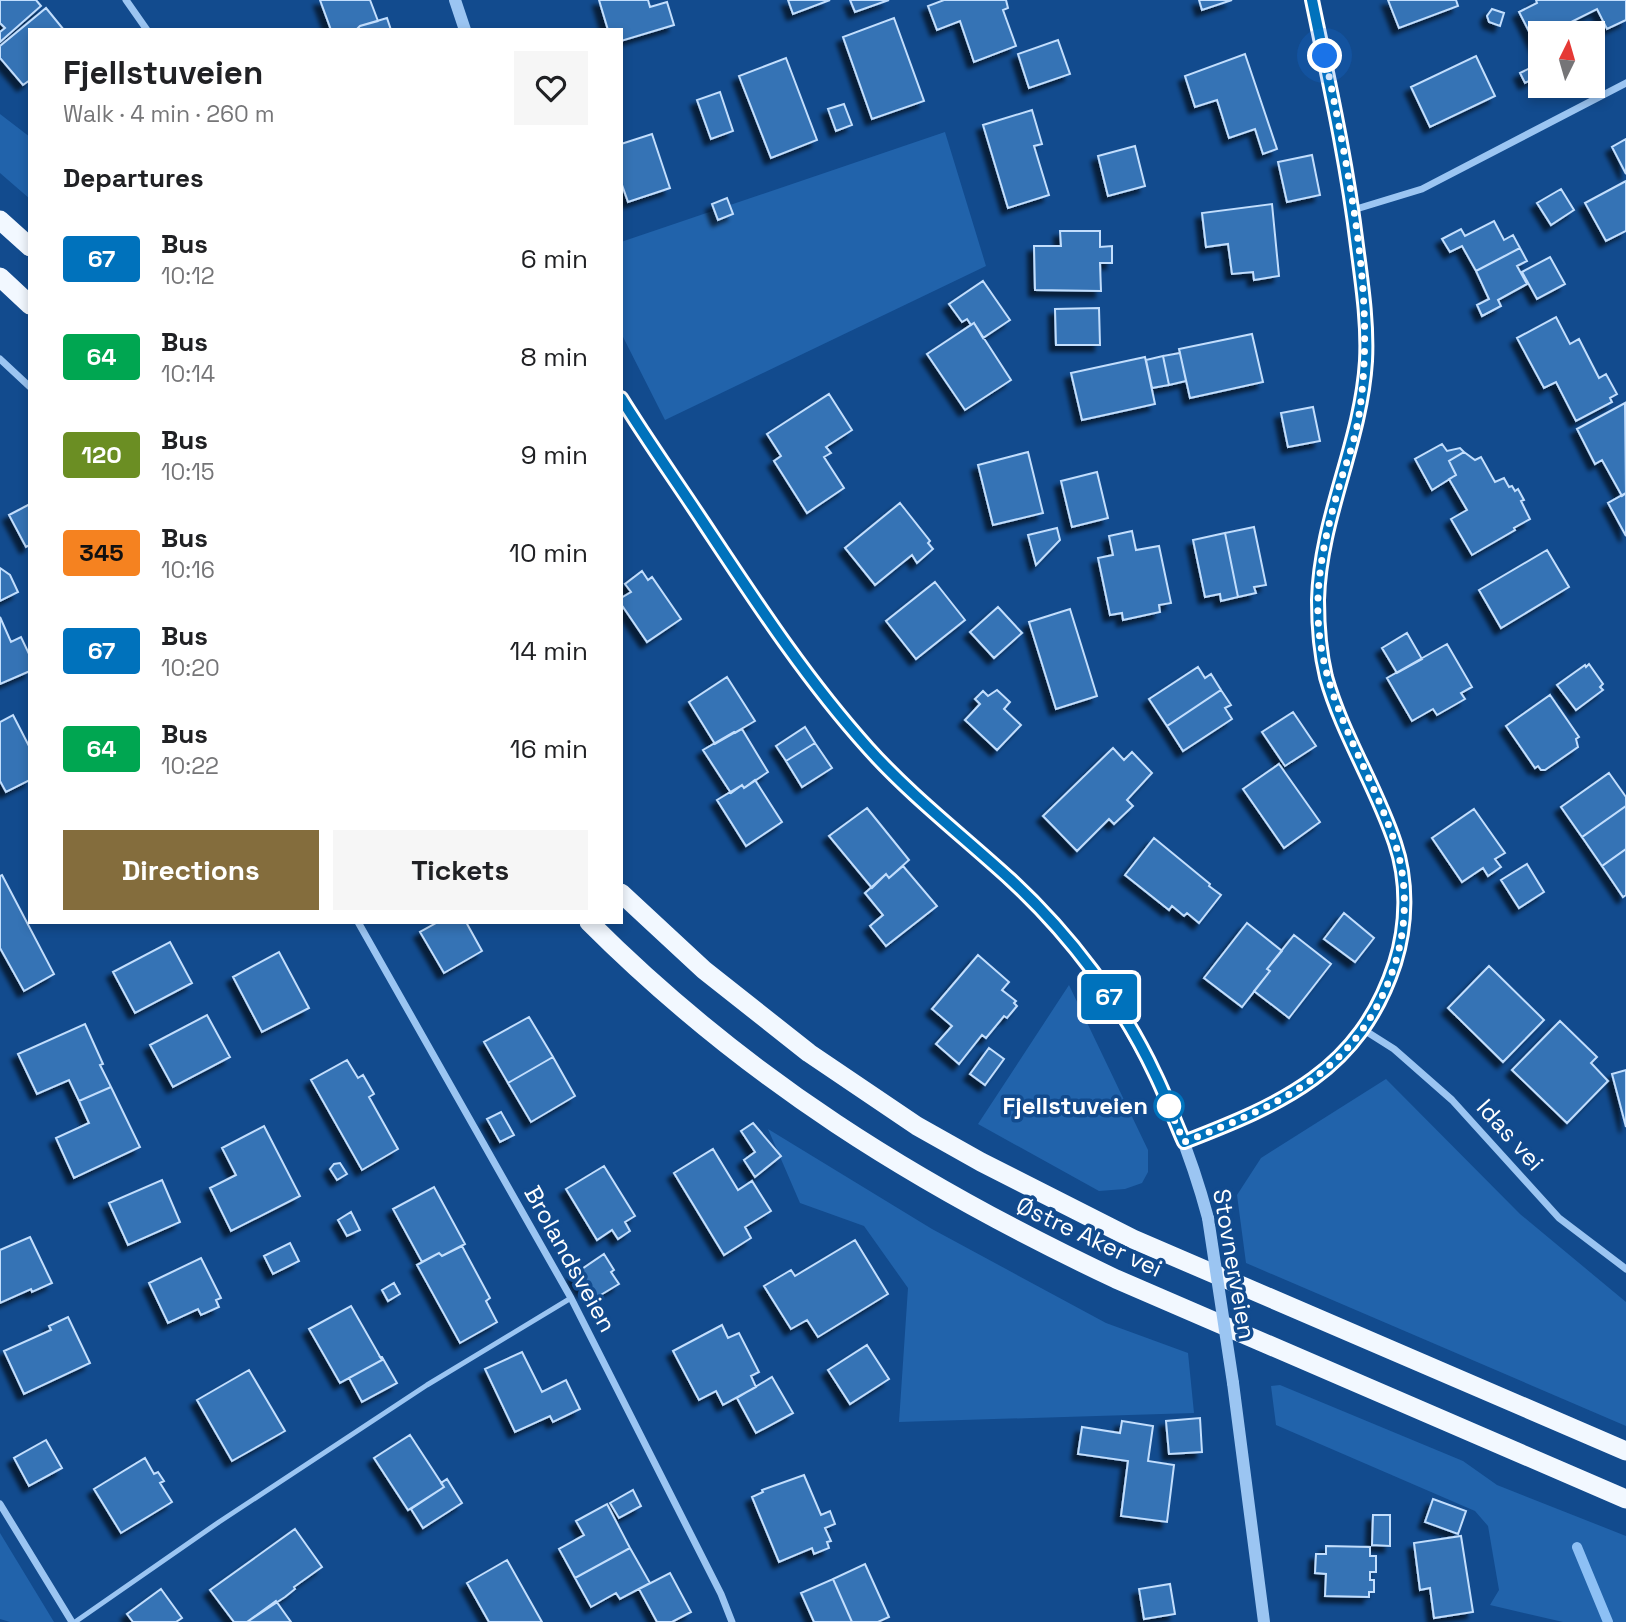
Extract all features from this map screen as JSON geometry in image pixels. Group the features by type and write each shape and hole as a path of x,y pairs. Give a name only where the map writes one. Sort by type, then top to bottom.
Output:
{"highway":[{"path":"0,220 28,245"},
{"path":"0,277 28,302"},
{"name":"Østre Aker vei","path":"623,895 704,970 809,1053 918,1126 981,1162 1133,1239 1626,1451"},
{"name":"Østre Aker vei","path":"591,924 678,1006 780,1086 894,1162 963,1203 1116,1279 1626,1499"}],"street":[{"path":"125,0 146,28"},
{"path":"455,0 464,28"},
{"path":"623,401 760,609 866,746 892,774 1012,881 1052,923 1089,968 1126,1021 1155,1073 1184,1142 1240,1120 1307,1083 1351,1045 1364,1030 1384,993 1399,950 1405,902 1395,843 1326,677 1319,625 1318,598 1325,544 1353,443 1366,362 1366,325 1353,210 1341,135 1312,0"},
{"path":"1353,210 1422,189 1626,83"},
{"path":"0,359 28,385"},
{"name":"Brolandsveien","path":"359,924 571,1298 651,1453 721,1594 732,1622"},
{"name":"Idas vei","path":"1364,1030 1394,1049 1452,1100 1559,1218 1626,1269"},
{"name":"Stovnerveien","path":"1184,1142 1208,1218 1233,1383 1264,1622"},
{"path":"0,1504 74,1622"}],"lane":[{"path":"74,1622 415,1392 571,1298"}],"shaded area":[{"path":"0,114 28,135 28,197 0,173"},
{"path":"945,132 986,266 665,420 623,337 623,241"},
{"path":"1069,985 1148,1150 1148,1172 1142,1183 1125,1189 1099,1191 978,1124"},
{"path":"1386,1079 1520,1214 1626,1302 1626,1426 1246,1263 1237,1195 1261,1158"},
{"path":"768,1129 932,1229 1106,1323 1188,1353 1194,1413 899,1422 908,1288 864,1226 800,1203"},
{"path":"1280,1385 1463,1461 1497,1485 1626,1536 1626,1622 1563,1622 1490,1605 1499,1590 1488,1526 1475,1511 1276,1425 1271,1386"},
{"path":"0,1533 54,1622 10,1622 0,1619"}],"building":[{"path":"0,0 36,0 41,6 0,42 0,32 5,28 0,23"},
{"path":"320,0 370,0 378,21 358,28 330,28"},
{"path":"599,0 648,0 650,7 667,2 674,25 623,40 623,28 607,28"},
{"path":"788,0 830,0 793,14"},
{"path":"850,0 889,0 855,12"},
{"path":"944,0 1006,0 1008,8 1003,10 1016,46 974,62 960,21 937,30 928,6"},
{"path":"1199,0 1232,0 1202,10"},
{"path":"1388,0 1456,0 1458,6 1399,28"},
{"path":"1536,0 1626,0 1626,20 1607,29 1597,9 1573,21 1528,21 1528,30 1519,12 1537,3"},
{"path":"46,8 62,28 28,28 28,81 23,85 0,58 0,46"},
{"path":"1492,9 1504,13 1500,26 1489,22 1487,16"},
{"path":"387,18 390,28 358,28"},
{"path":"894,18 924,101 872,119 843,37"},
{"path":"1058,40 1070,74 1029,88 1018,54"},
{"path":"1245,54 1277,149 1263,154 1255,129 1229,138 1217,100 1195,107 1185,76"},
{"path":"1476,56 1495,96 1430,127 1411,87"},
{"path":"786,58 817,140 771,158 739,76"},
{"path":"1528,69 1528,82 1525,83 1520,73"},
{"path":"720,92 733,131 711,139 697,100"},
{"path":"844,104 852,125 836,131 828,109"},
{"path":"1032,110 1042,144 1034,146 1049,195 1008,208 983,125"},
{"path":"652,134 670,188 628,202 623,188 623,143"},
{"path":"1626,139 1626,174 1612,147"},
{"path":"1135,146 1145,186 1108,196 1098,156"},
{"path":"1312,155 1320,195 1287,202 1278,162"},
{"path":"1626,181 1626,231 1606,241 1585,203"},
{"path":"1561,189 1574,210 1551,225 1537,203"},
{"path":"727,198 733,214 718,220 712,204"},
{"path":"1272,204 1279,276 1254,280 1253,272 1232,274 1228,244 1206,247 1202,213"},
{"path":"1494,221 1504,240 1513,235 1520,248 1476,271 1462,246 1450,252 1442,239 1461,229 1465,236"},
{"path":"1060,231 1100,231 1100,247 1112,246 1112,263 1100,263 1101,291 1035,290 1034,246 1061,246"},
{"path":"1520,248 1527,261 1517,266 1527,284 1498,300 1501,306 1482,316 1477,305 1489,299 1476,271"},
{"path":"1550,257 1565,284 1537,299 1522,272"},
{"path":"983,281 1010,320 983,338 974,323 971,325 967,319 962,322 949,304"},
{"path":"1099,308 1100,345 1056,345 1055,309"},
{"path":"1556,317 1570,344 1579,339 1599,378 1606,374 1617,394 1610,398 1612,402 1576,421 1556,382 1544,388 1517,338"},
{"path":"974,323 1011,380 965,410 927,354"},
{"path":"1252,334 1263,382 1190,398 1179,349"},
{"path":"1180,353 1186,381 1169,385 1163,356"},
{"path":"1163,356 1169,385 1152,388 1146,360"},
{"path":"1145,357 1155,404 1082,420 1071,373"},
{"path":"829,394 852,430 826,447 831,453 824,457 844,488 807,513 774,461 781,456 767,434"},
{"path":"1625,403 1626,493 1622,496 1602,460 1595,464 1577,429"},
{"path":"1313,407 1320,441 1288,447 1281,413"},
{"path":"1442,444 1447,451 1460,448 1464,452 1449,461 1456,475 1432,490 1415,459"},
{"path":"1028,452 1043,513 993,525 978,465"},
{"path":"1464,452 1475,460 1481,457 1495,482 1504,478 1509,487 1512,486 1515,491 1518,489 1530,519 1472,555 1451,519 1467,510 1449,479 1456,475 1449,461"},
{"path":"1097,472 1108,518 1072,527 1061,481"},
{"path":"1626,493 1626,536 1608,503"},
{"path":"900,503 930,541 928,543 933,549 917,563 912,555 875,585 845,548"},
{"path":"28,505 28,546 26,547 9,515"},
{"path":"1254,527 1266,585 1254,587 1256,593 1238,597 1225,533"},
{"path":"1057,528 1060,540 1036,565 1028,535"},
{"path":"1132,531 1136,550 1159,546 1171,603 1159,605 1160,612 1123,620 1122,613 1110,615 1098,558 1113,555 1109,536"},
{"path":"1225,533 1238,597 1221,601 1220,594 1205,597 1193,540"},
{"path":"1547,550 1569,587 1501,628 1479,590"},
{"path":"0,568 10,575 18,592 0,601"},
{"path":"642,571 648,580 652,577 681,619 647,642 623,607 623,597 631,592 625,584"},
{"path":"935,582 965,620 916,659 886,621"},
{"path":"998,607 1022,633 994,658 970,632"},
{"path":"1070,609 1097,696 1056,709 1029,622"},
{"path":"0,617 11,642 21,637 28,652 28,672 0,684"},
{"path":"1407,633 1422,659 1397,673 1382,648"},
{"path":"1447,644 1472,687 1461,693 1465,699 1437,715 1433,709 1412,721 1387,678"},
{"path":"1589,664 1603,684 1600,687 1603,690 1576,710 1557,685"},
{"path":"1198,667 1205,678 1211,674 1221,690 1167,726 1149,699"},
{"path":"727,677 755,721 715,744 689,702"},
{"path":"997,690 1010,702 1004,709 1021,725 997,750 965,720 980,704 975,699 983,691 988,696"},
{"path":"1221,690 1231,705 1225,708 1232,719 1183,751 1167,726"},
{"path":"1550,695 1579,737 1576,739 1578,747 1545,770 1541,770 1538,766 1535,768 1506,726"},
{"path":"1293,712 1316,746 1285,766 1262,732"},
{"path":"13,715 28,744 28,781 6,792 0,781 0,722"},
{"path":"805,727 815,743 786,761 776,746"},
{"path":"742,729 768,772 731,793 703,750"},
{"path":"815,743 832,768 802,787 786,761"},
{"path":"1113,748 1124,760 1132,752 1152,773 1127,800 1133,806 1114,824 1109,819 1077,851 1043,816"},
{"path":"1279,764 1320,822 1284,848 1243,789"},
{"path":"1609,773 1626,797 1626,806 1582,837 1561,807"},
{"path":"755,780 782,822 746,846 717,800"},
{"path":"1626,806 1626,849 1602,866 1582,837"},
{"path":"867,808 909,860 889,878 886,874 872,888 829,836"},
{"path":"1474,809 1505,853 1495,859 1501,867 1488,876 1483,868 1462,882 1432,838"},
{"path":"1154,838 1221,895 1199,923 1172,906 1169,910 1125,875"},
{"path":"1626,849 1626,895 1623,897 1602,866"},
{"path":"1527,864 1544,892 1519,908 1501,880"},
{"path":"903,866 937,906 886,946 870,926 883,915 865,893 886,874 889,878"},
{"path":"2,875 54,974 24,991 0,948"},
{"path":"1344,913 1374,938 1355,962 1324,939"},
{"path":"1247,923 1282,951 1242,1007 1204,978"},
{"path":"434,924 467,924 482,951 444,973 420,932"},
{"path":"1294,935 1331,964 1289,1018 1254,991 1270,971 1267,969"},
{"path":"170,942 192,983 135,1013 113,972"},
{"path":"279,952 309,1008 262,1032 233,977"},
{"path":"978,955 1009,982 1002,990 1016,1001 1014,1003 1017,1006 1007,1018 1004,1016 986,1038 982,1035 959,1064 936,1044 952,1026 932,1009"},
{"path":"1489,966 1544,1020 1503,1062 1448,1008"},
{"path":"207,1015 230,1057 173,1087 150,1045"},
{"path":"529,1017 553,1057 508,1083 484,1042"},
{"path":"1560,1021 1597,1057 1591,1063 1608,1081 1567,1123 1512,1070"},
{"path":"85,1024 111,1087 79,1101 69,1080 37,1094 18,1054"},
{"path":"989,1048 1004,1059 985,1085 970,1074"},
{"path":"553,1057 575,1096 531,1122 508,1083"},
{"path":"347,1060 358,1078 363,1075 374,1094 369,1097 398,1149 362,1170 311,1080"},
{"path":"1626,1070 1626,1127 1612,1074"},
{"path":"111,1087 140,1147 74,1178 56,1138 89,1123 79,1101"},
{"path":"501,1112 514,1135 500,1142 487,1119"},
{"path":"753,1123 781,1156 755,1177 744,1160 755,1152 741,1131"},
{"path":"264,1126 300,1196 231,1231 210,1188 236,1175 222,1148"},
{"path":"713,1149 738,1190 752,1181 771,1211 745,1227 751,1238 724,1255 674,1173"},
{"path":"340,1163 347,1174 337,1180 330,1169 334,1164"},
{"path":"604,1166 635,1216 625,1222 630,1231 618,1239 612,1230 597,1240 566,1189"},
{"path":"162,1180 180,1222 128,1245 109,1203"},
{"path":"434,1187 465,1244 442,1256 439,1253 422,1262 393,1209"},
{"path":"351,1212 360,1230 347,1236 338,1220"},
{"path":"30,1237 52,1283 0,1303 0,1250"},
{"path":"855,1240 888,1294 818,1337 807,1320 791,1329 764,1286 791,1270 795,1276"},
{"path":"290,1243 299,1261 273,1274 264,1256"},
{"path":"462,1246 490,1298 486,1301 497,1322 460,1343 417,1265 439,1253 442,1256"},
{"path":"604,1254 619,1284 594,1299 587,1288 583,1291 573,1275"},
{"path":"201,1258 221,1298 216,1300 219,1307 201,1315 198,1309 168,1323 149,1283"},
{"path":"394,1283 400,1294 388,1301 382,1290"},
{"path":"351,1306 382,1360 340,1383 309,1329"},
{"path":"68,1317 90,1363 24,1394 4,1351 51,1330 49,1326"},
{"path":"722,1325 728,1338 739,1333 759,1372 751,1376 756,1387 723,1405 716,1391 699,1400 673,1351"},
{"path":"867,1345 889,1379 850,1404 828,1370"},
{"path":"522,1352 542,1392 566,1380 580,1409 553,1422 550,1416 515,1432 485,1369"},
{"path":"382,1357 397,1383 362,1402 349,1378 382,1360"},
{"path":"249,1370 285,1431 232,1461 197,1400"},
{"path":"772,1377 793,1413 756,1433 737,1398"},
{"path":"1200,1418 1202,1452 1169,1454 1166,1421"},
{"path":"1122,1421 1153,1426 1148,1461 1174,1465 1167,1522 1121,1516 1128,1461 1078,1454 1082,1427 1120,1433"},
{"path":"410,1435 444,1487 408,1510 374,1458"},
{"path":"46,1440 62,1468 29,1486 14,1458"},
{"path":"145,1458 154,1474 158,1472 164,1481 160,1483 172,1502 121,1533 94,1489"},
{"path":"804,1475 821,1515 830,1511 835,1524 825,1528 831,1541 827,1542 829,1548 814,1554 812,1548 779,1562 752,1497 763,1492 762,1490"},
{"path":"447,1479 462,1503 423,1528 411,1509 444,1487 441,1483"},
{"path":"633,1490 641,1506 619,1518 610,1503"},
{"path":"1433,1499 1466,1511 1458,1534 1425,1522"},
{"path":"607,1504 630,1548 575,1578 559,1549 584,1535 576,1521"},
{"path":"1373,1515 1390,1515 1390,1546 1372,1545"},
{"path":"295,1529 322,1567 285,1597 247,1622 234,1622 210,1590"},
{"path":"1461,1536 1473,1612 1434,1618 1430,1588 1420,1590 1414,1543"},
{"path":"1326,1546 1370,1547 1370,1556 1376,1556 1376,1572 1370,1572 1370,1580 1374,1580 1374,1592 1369,1592 1369,1597 1325,1596 1326,1574 1315,1573 1316,1554 1326,1554"},
{"path":"630,1548 650,1583 620,1599 616,1593 591,1607 575,1578"},
{"path":"507,1560 542,1622 489,1622 467,1583"},
{"path":"865,1564 889,1617 878,1622 852,1622 833,1579"},
{"path":"670,1573 691,1612 672,1622 657,1622 639,1589"},
{"path":"833,1579 852,1622 814,1622 801,1593"},
{"path":"1170,1584 1175,1614 1144,1619 1139,1589"},
{"path":"161,1589 182,1618 176,1622 133,1622 127,1614"},
{"path":"276,1601 291,1622 247,1622"}],"waterway":[{"path":"1577,1547 1608,1622"}],"bus line":[{"name":"67","path":"623,401 760,609 866,746 892,774 1012,881 1052,923 1089,968 1126,1021 1155,1073 1184,1142 1277,1102 1332,1063 1364,1030 1379,1005 1399,950 1405,902 1395,843 1326,677 1319,625 1318,598 1325,544 1359,417 1366,362 1366,325 1343,147 1312,0"}],"place":[{"name":"Fjellstuveien","path":"1169,1106"}],"route":[{"path":"1169,1106 1164,1096 1184,1142 1240,1120 1277,1102 1307,1083 1332,1063 1364,1030 1389,981 1399,950 1403,925 1403,880 1395,843 1326,677 1319,625 1318,598 1325,544 1359,417 1366,362 1366,325 1353,210 1325,56"}]}
